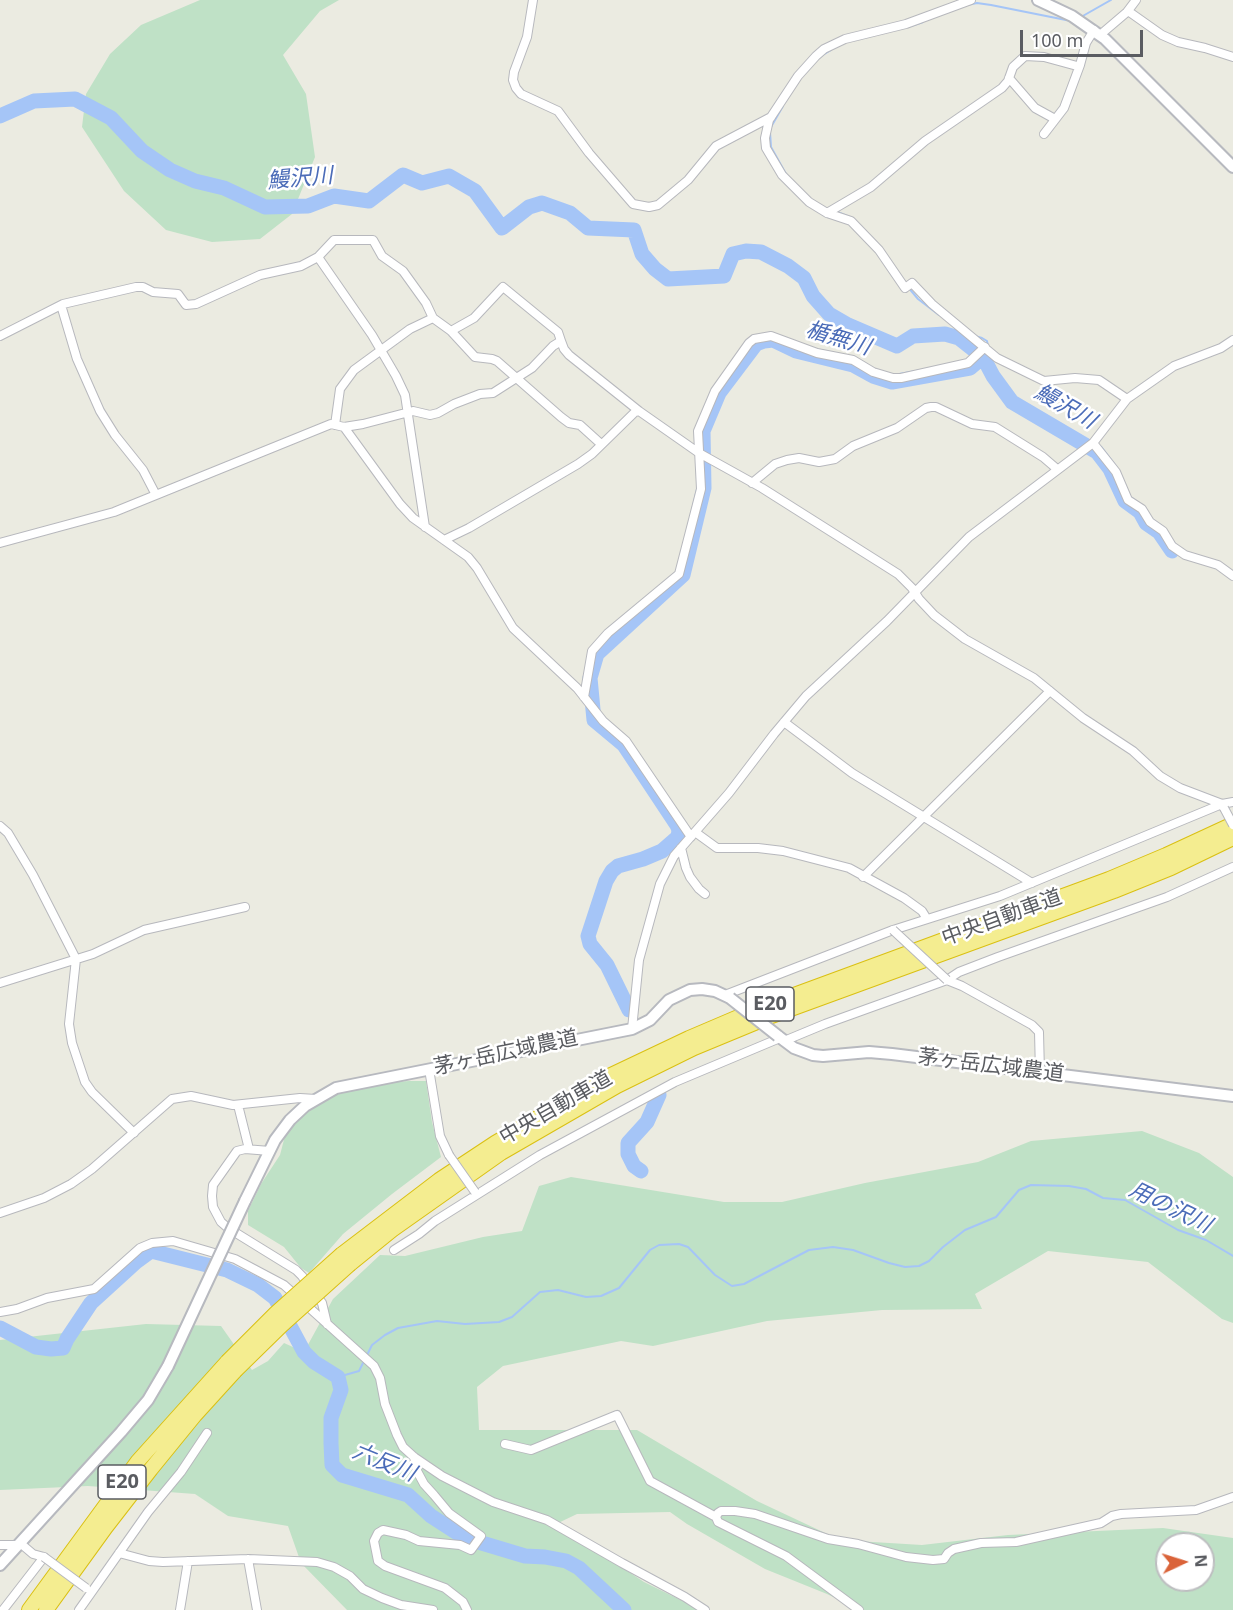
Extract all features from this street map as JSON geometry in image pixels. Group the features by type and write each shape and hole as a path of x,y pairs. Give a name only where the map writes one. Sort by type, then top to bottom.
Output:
{"highway":[{"name":"中央自動車道","path":"29,1610 138,1461 231,1367 282,1325 393,1214 476,1156 552,1108 611,1075 689,1038 765,1006 1109,879 1233,824"},
{"name":"中央自動車道","path":"346,1259 501,1153 617,1086 694,1048 769,1017 1114,891 1171,868 1233,838"},
{"name":"中央自動車道","path":"46,1610 151,1469 231,1367"}],"street":[{"path":"533,0 527,37 514,72 516,88 521,94 558,111 589,153 633,204 649,207 658,205 688,180 716,146 771,117"},
{"path":"971,0 906,24 833,43 816,56 798,76 771,117 765,138 766,148 782,175 809,202 827,213 851,221 858,226 908,287 912,283 932,304 997,358 1044,381 1075,378 1099,380 1127,399"},
{"path":"1038,0 1072,16 1097,33 1231,162"},
{"path":"1044,134 1064,108 1086,44 1128,10 1136,0"},
{"path":"1128,10 1162,36 1233,57"},
{"path":"827,213 871,187 925,141 1002,88 1013,67 1020,60 1030,55 1080,65"},
{"path":"1009,78 1035,108 1055,119"},
{"path":"0,336 61,305 136,286 153,292 178,294 186,305 196,304 260,275 300,266 318,257 334,240 372,240 382,256 403,271 426,303 433,318 451,331 475,357 492,359 561,417 569,423 580,426 601,444"},
{"path":"318,257 381,350 405,395 425,527"},
{"path":"451,331 474,318 503,287 558,332 564,349 569,355 639,411 699,453 752,483 898,574 934,615 958,634 1034,678 1083,718 1133,751 1160,776 1180,788 1223,806 1233,824"},
{"path":"61,305 77,359 100,411 115,435 143,470 156,495"},
{"path":"433,318 410,329 354,370 340,389 339,426 400,504 413,518 468,557 477,567 513,628 577,688 603,721 626,741 693,835 717,848 758,848 783,851 849,868 903,898 922,911 927,919"},
{"path":"587,700 592,651 608,633 679,574 701,489 698,430 715,391 754,339 771,336 817,353 853,360 873,372 893,378 968,363 987,350"},
{"path":"632,1029 639,960 660,885 674,856 729,793 806,696 887,621 969,537 1093,443 1127,399 1174,366 1221,348 1233,340"},
{"path":"0,543 114,512 331,424 339,426 413,411 438,413 480,394 493,393 532,368 561,341"},
{"path":"752,483 775,464 787,460 799,458 819,462 835,459 853,446 897,428 931,407 936,407 972,424 995,427 1043,457 1057,469"},
{"path":"444,540 469,528 578,464 592,454 635,412 639,411"},
{"path":"1093,443 1116,472 1128,500 1142,509 1150,522 1163,531 1172,546 1185,555 1218,565 1233,576"},
{"path":"862,877 1050,691"},
{"path":"784,722 852,773 1032,883"},
{"path":"727,996 893,930 1000,896 1233,802"},
{"path":"0,826 8,833 33,876 76,959 69,1024 79,1068 92,1092 134,1133"},
{"path":"681,848 690,877 705,894"},
{"path":"394,1250 476,1194 540,1155 675,1082 781,1039 947,980 959,972 998,957 1167,897 1233,867"},
{"path":"0,983 93,954 144,930 245,907"},
{"path":"893,930 947,980 1032,1025 1039,1032 1040,1073"},
{"name":"茅ヶ岳広域農道","path":"0,1564 122,1432 148,1400 168,1366 270,1151 290,1120 305,1106 336,1088 632,1029 650,1020 669,1000 680,993 702,989 727,996 781,1039 813,1055 869,1052 892,1054 1233,1096"},
{"path":"429,1069 440,1136 448,1155 476,1194"},
{"path":"0,1213 44,1198 71,1184 92,1169 172,1099 191,1096 238,1105 300,1098 316,1099"},
{"path":"238,1105 249,1149"},
{"path":"270,1151 249,1149 237,1151 213,1185 212,1196 217,1216 228,1228 296,1270 322,1303 327,1324"},
{"path":"0,1312 17,1310 47,1298 94,1289 140,1248 152,1243 173,1241 236,1259 284,1285 369,1362 380,1378 385,1404 403,1447 414,1457 442,1476 485,1499 547,1520 705,1610"},
{"path":"505,1444 531,1450 616,1415 650,1481 716,1517 718,1522 732,1530 786,1556 859,1610"},
{"path":"79,1610 89,1590 148,1512 182,1472 207,1433"},
{"path":"414,1457 417,1471 434,1496 449,1513 481,1536 471,1550 460,1545 430,1544 394,1531 383,1530 378,1533 374,1541 378,1561 385,1566 445,1588 463,1602 467,1610"},
{"path":"716,1517 721,1511 755,1514 828,1539 858,1544 906,1557 933,1560 944,1558 954,1549 981,1543 1016,1542 1101,1523 1112,1516 1121,1514 1196,1510 1233,1497"},
{"path":"0,1545 19,1544 33,1554 44,1557 89,1590"},
{"path":"119,1553 149,1561 248,1559 317,1562 334,1567 350,1576 363,1589 382,1598 401,1605 433,1610"},
{"path":"3,1610 44,1557"},
{"path":"248,1559 257,1610"},
{"path":"180,1610 188,1561"}],"green space":[{"path":"200,0 339,0 320,11 283,55 306,94 315,157 292,214 260,239 212,242 166,230 124,191 82,127 86,94 110,54 141,25"},
{"path":"426,1081 432,1122 441,1157 343,1234 309,1273 301,1268 284,1247 248,1225 248,1211 261,1184 280,1155 286,1132 302,1115 321,1101 346,1091 382,1083"},
{"path":"1142,1131 1199,1153 1233,1177 1233,1323 1222,1319 1148,1262 1048,1251 975,1294 982,1309 882,1310 767,1321 653,1346 621,1341 503,1366 477,1387 479,1430 637,1430 757,1501 840,1540 922,1545 1008,1535 1163,1528 1191,1532 1155,1532 1155,1592 1215,1592 1215,1535 1233,1538 1233,1610 860,1610 765,1569 670,1512 577,1514 556,1524 644,1582 701,1610 347,1610 301,1563 288,1526 228,1516 195,1494 88,1486 0,1490 0,1340 146,1324 221,1326 252,1370 268,1361 284,1343 304,1352 333,1299 380,1255 405,1256 483,1237 522,1231 539,1186 571,1177 724,1202 782,1202 865,1183 978,1162 1031,1141"}],"waterway":[{"name":"楯無川","path":"1081,17 1111,0"},
{"name":"楯無川","path":"967,5 977,3 991,5 1071,21"},
{"name":"楯無川","path":"908,27 923,22"},
{"name":"楯無川","path":"821,56 831,50"},
{"name":"鰻沢川","path":"0,116 34,101 75,99 111,118 142,151 170,170 195,181 224,188 265,207 308,206 334,196 369,201 403,175 422,183 449,176 475,191 502,228 529,207 542,203 570,213 588,228 634,230 642,254 655,269 668,279 724,276 733,254 746,251 761,252 788,266 804,278 813,296 829,314 848,325 897,346 913,336 945,334 959,338 983,357 993,376 1012,402 1097,452 1110,469 1125,501 1140,512 1146,523 1159,532 1172,551"},
{"name":"楯無川","path":"771,127 783,106"},
{"name":"楯無川","path":"770,132 771,147 786,174"},
{"name":"楯無川","path":"835,211 852,218 873,239"},
{"name":"楯無川","path":"908,287 918,299 939,315"},
{"name":"楯無川","path":"975,336 987,341 988,347"},
{"name":"楯無川","path":"629,1010 607,965 590,944 588,936 606,881 612,871 618,866 662,851 678,837 679,830 624,745 594,720 590,678 597,654 683,575 704,488 703,431 719,393 756,344 764,341 773,340 796,351 853,365 873,376 892,382 970,368 983,357"},
{"name":"楯無川","path":"641,1171 634,1166 628,1154 628,1143 647,1122 659,1095"},
{"name":"用の沢川","path":"338,1377 359,1371 372,1345 398,1328 437,1321 465,1324 499,1322 512,1317 540,1292 558,1290 586,1297 601,1296 619,1288 650,1250 659,1245 679,1244 688,1247 715,1275 732,1286 744,1284 809,1250 833,1247 853,1250 905,1267 919,1266 929,1261 965,1230 996,1217 1019,1190 1031,1185 1069,1186 1086,1189 1103,1198 1125,1200 1178,1230 1206,1240 1233,1256"},
{"name":"六反川","path":"0,1328 36,1347 63,1348 91,1303 151,1251 227,1270 258,1285 275,1298 304,1352 314,1362 338,1377 341,1390 331,1418 331,1443 332,1465 342,1475 408,1495 431,1516 465,1538 525,1556 566,1561 579,1568 624,1610"}]}
